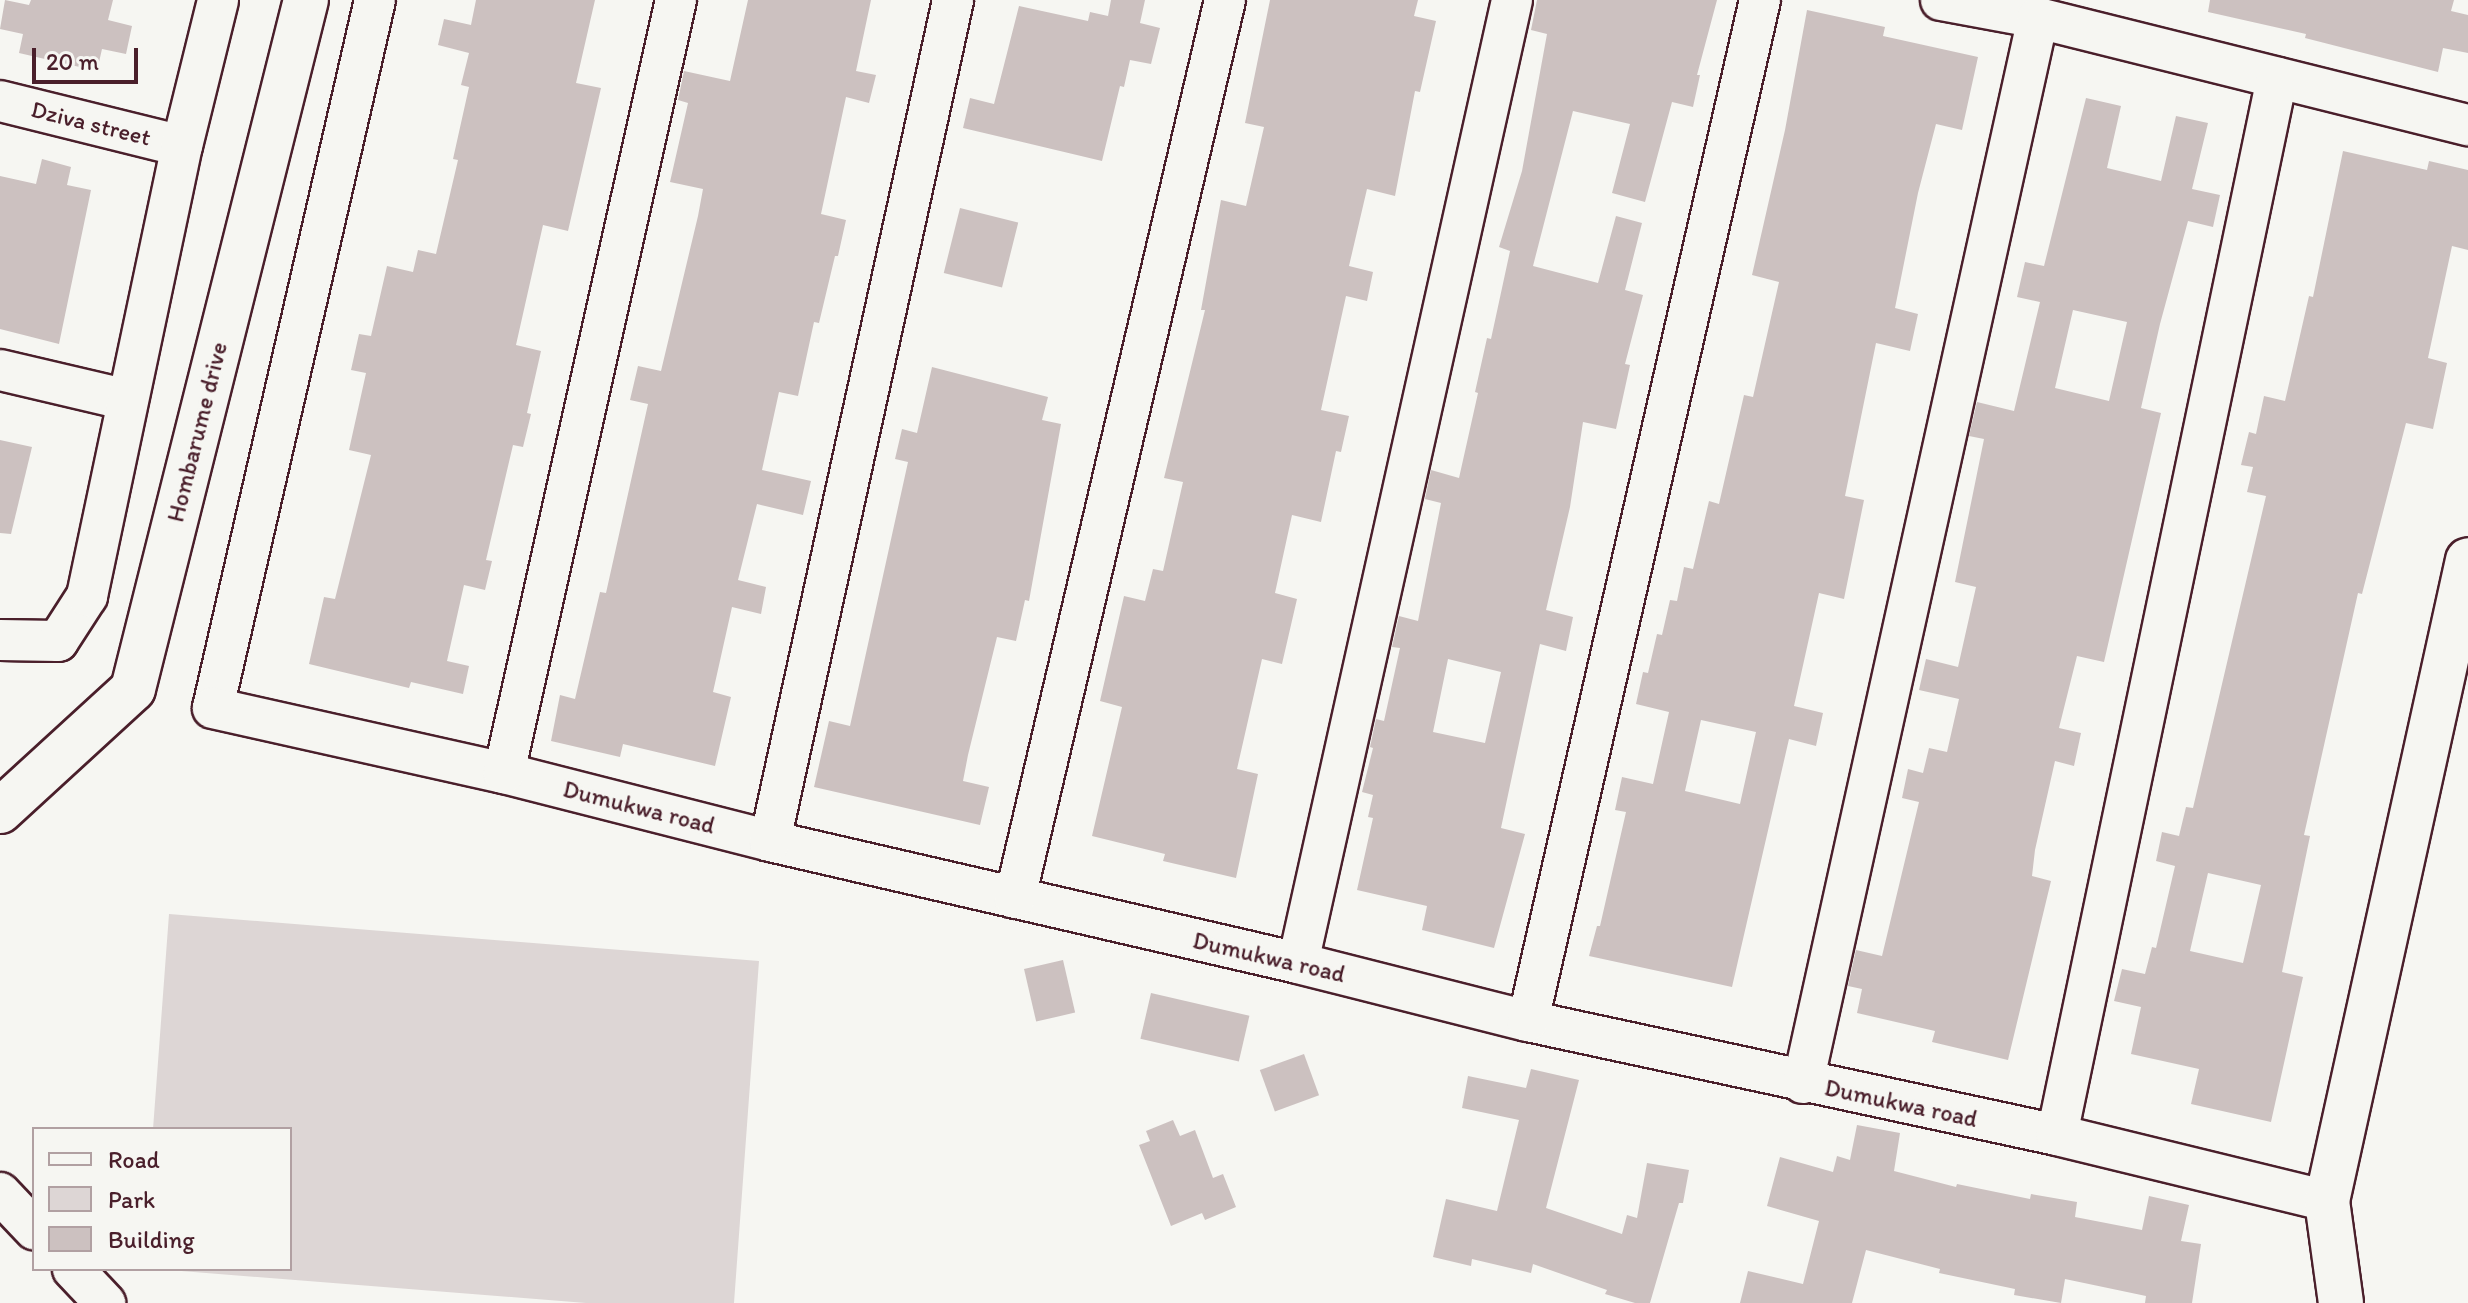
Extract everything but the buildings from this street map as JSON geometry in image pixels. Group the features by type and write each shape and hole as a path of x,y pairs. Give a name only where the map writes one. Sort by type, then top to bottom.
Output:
{"street":[{"path":"0,640 58,641 87,596 182,146 218,0"},
{"name":"Hombarume drive","path":"0,811 133,689 306,0"},
{"name":"Dumukwa road","path":"375,0 213,708 504,773 770,841 1298,963 1528,1021 1803,1083 2057,1135 2327,1201"},
{"path":"504,773 676,0"},
{"path":"770,841 953,0"},
{"path":"1015,898 1225,0"},
{"path":"1298,963 1512,0"},
{"path":"1528,1021 1760,0"},
{"path":"1941,0 2038,18 2468,125"},
{"path":"1803,1083 2038,18"},
{"path":"2057,1135 2277,78"},
{"name":"Dziva street","path":"0,101 182,146"},
{"path":"0,370 128,400"},
{"path":"2341,1303 2327,1201 2468,560"},
{"path":"75,1271 105,1303"}],"green space":[{"path":"169,914 759,961 734,1303 586,1303 181,1271 292,1271 292,1127 153,1127"}]}
